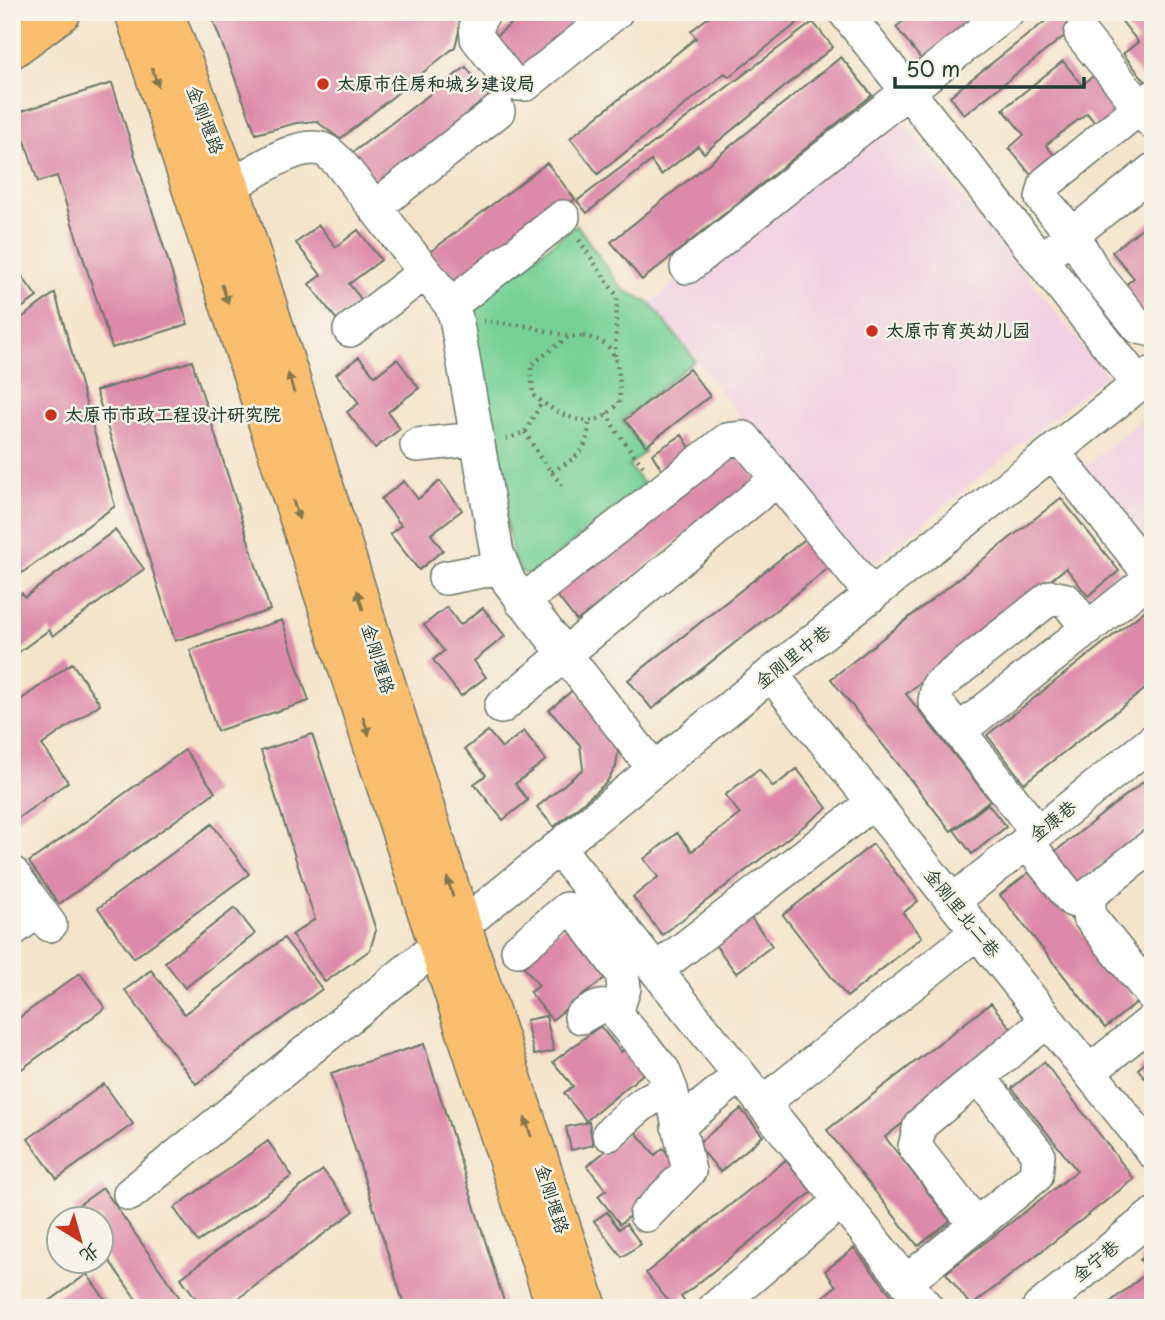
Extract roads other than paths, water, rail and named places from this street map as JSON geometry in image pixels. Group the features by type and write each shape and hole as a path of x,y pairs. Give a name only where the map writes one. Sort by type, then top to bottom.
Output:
{"main road":[{"path":"12,49 62,12"},
{"path":"134,12 450,936 556,1308"},
{"name":"金刚堰路","path":"164,12 229,186 450,936 588,1308"}],"street":[{"path":"484,12 476,25 477,38 513,84 526,84 616,12"},
{"path":"845,12 1041,260 1146,379"},
{"path":"687,267 1007,12"},
{"path":"1081,34 1148,110 1046,183 1042,198 1072,234 1095,273 1139,327 1153,330"},
{"path":"374,207 498,111"},
{"path":"229,186 286,155 303,149 322,149 339,162 425,272 454,312 497,553 509,582 654,769"},
{"path":"1041,260 1153,170"},
{"path":"454,312 563,217"},
{"path":"350,330 425,272"},
{"name":"金刚里中巷","path":"130,1194 771,674 1146,379"},
{"path":"522,602 727,440 744,438 872,595"},
{"path":"417,445 478,443"},
{"path":"959,731 1153,578 1053,452"},
{"path":"501,707 777,479"},
{"path":"445,578 503,567"},
{"path":"1088,629 1066,600 1051,597 937,685 935,701 959,731 1032,837 1072,900 1089,905"},
{"name":"金刚里北二巷","path":"771,674 1153,1152"},
{"name":"金康巷","path":"953,901 1153,741"},
{"path":"656,970 874,802"},
{"path":"1153,845 1089,895 1089,916 1153,996"},
{"path":"558,848 927,1308"},
{"path":"12,873 45,918 12,930"},
{"path":"517,950 567,909 576,911 622,973 625,988 617,1010"},
{"path":"763,1104 978,932"},
{"path":"581,1017 599,1006 609,1005 617,1010 621,1020 663,1070 671,1090 689,1171 646,1214"},
{"path":"976,1224 915,1147 920,1125 1048,1020"},
{"path":"1089,1072 1153,1020"},
{"path":"678,1126 740,1075"},
{"path":"906,1282 1036,1176 1038,1154 979,1077"},
{"path":"609,1134 646,1101 658,1093 671,1090"},
{"path":"715,1308 841,1201"},
{"name":"金宁巷","path":"1039,1308 1153,1214"}],"place":[{"name":"太原市住房和城乡建设局","path":"323,84"},
{"name":"太原市育英幼儿园","path":"872,331"},
{"name":"太原市市政工程设计研究院","path":"51,415"}]}
